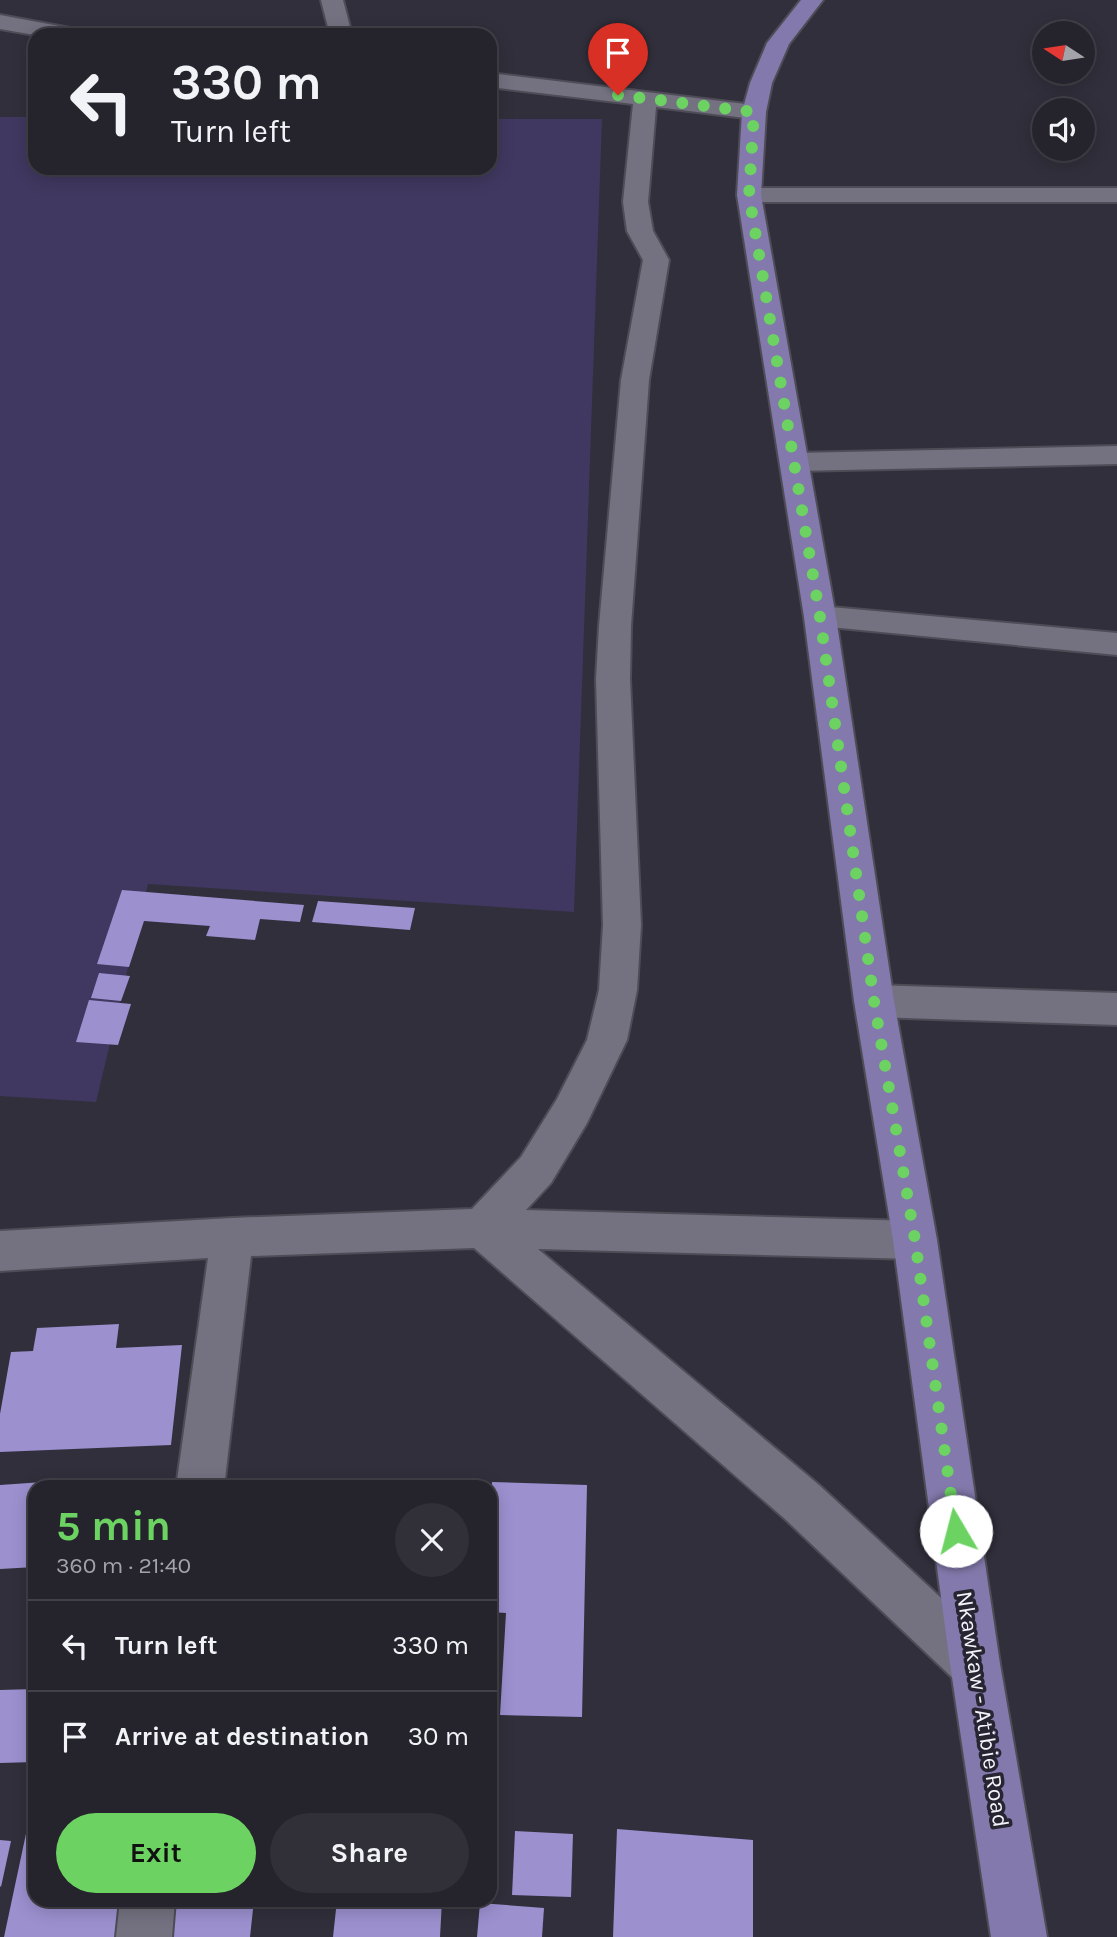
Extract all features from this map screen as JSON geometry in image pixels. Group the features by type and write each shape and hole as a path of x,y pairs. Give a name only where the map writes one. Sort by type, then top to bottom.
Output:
{"main road":[{"name":"Nkawkaw - Atibie Road","path":"811,0 778,43 761,83 754,112 749,195 779,387 796,462 874,1001 915,1240 975,1664 1019,1937"}],"street":[{"path":"331,0 339,28"},
{"path":"0,22 32,28"},
{"path":"497,81 754,112"},
{"path":"482,1228 536,1170 572,1111 607,1040 618,990 622,925 613,679 615,626 635,380 656,260 641,233 636,216 638,160 645,99"},
{"path":"749,195 1117,195"},
{"path":"796,462 1117,455"},
{"path":"820,617 1117,644"},
{"path":"874,1001 1117,1009"},
{"path":"482,1228 802,1502 975,1664"},
{"path":"0,1251 232,1237 482,1228 915,1240"},
{"path":"201,1480 232,1237"},
{"path":"144,1937 147,1907"}],"shaded area":[{"path":"0,117 28,117 28,175 497,175 497,119 602,119 574,912 148,884 96,1102 0,1096"}],"building":[{"path":"122,890 304,905 300,922 260,919 255,940 206,936 210,926 144,921 129,967 97,964"},
{"path":"318,901 415,908 410,930 312,922"},
{"path":"99,973 130,976 121,1001 91,998"},
{"path":"89,1000 131,1004 118,1045 76,1042"},
{"path":"119,1324 116,1348 182,1345 171,1445 0,1452 0,1414 11,1352 33,1351 37,1328"},
{"path":"497,1482 587,1485 582,1717 500,1715 506,1613 497,1612"},
{"path":"28,1483 28,1567 0,1569 0,1485"},
{"path":"28,1689 28,1762 0,1763 0,1690"},
{"path":"27,1829 28,1907 120,1907 115,1937 4,1937"},
{"path":"617,1829 753,1840 753,1937 613,1937"},
{"path":"515,1831 573,1834 571,1897 512,1895"},
{"path":"0,1840 11,1841 1,1887 0,1886"},
{"path":"497,1904 544,1908 542,1937 477,1937 480,1907 497,1907"},
{"path":"175,1907 253,1907 250,1937 171,1937"},
{"path":"336,1907 442,1907 440,1937 333,1937"}],"route":[{"path":"618,95 754,112 749,195 761,258 779,387 796,462 846,791 874,1001 915,1240 956,1531"}]}
